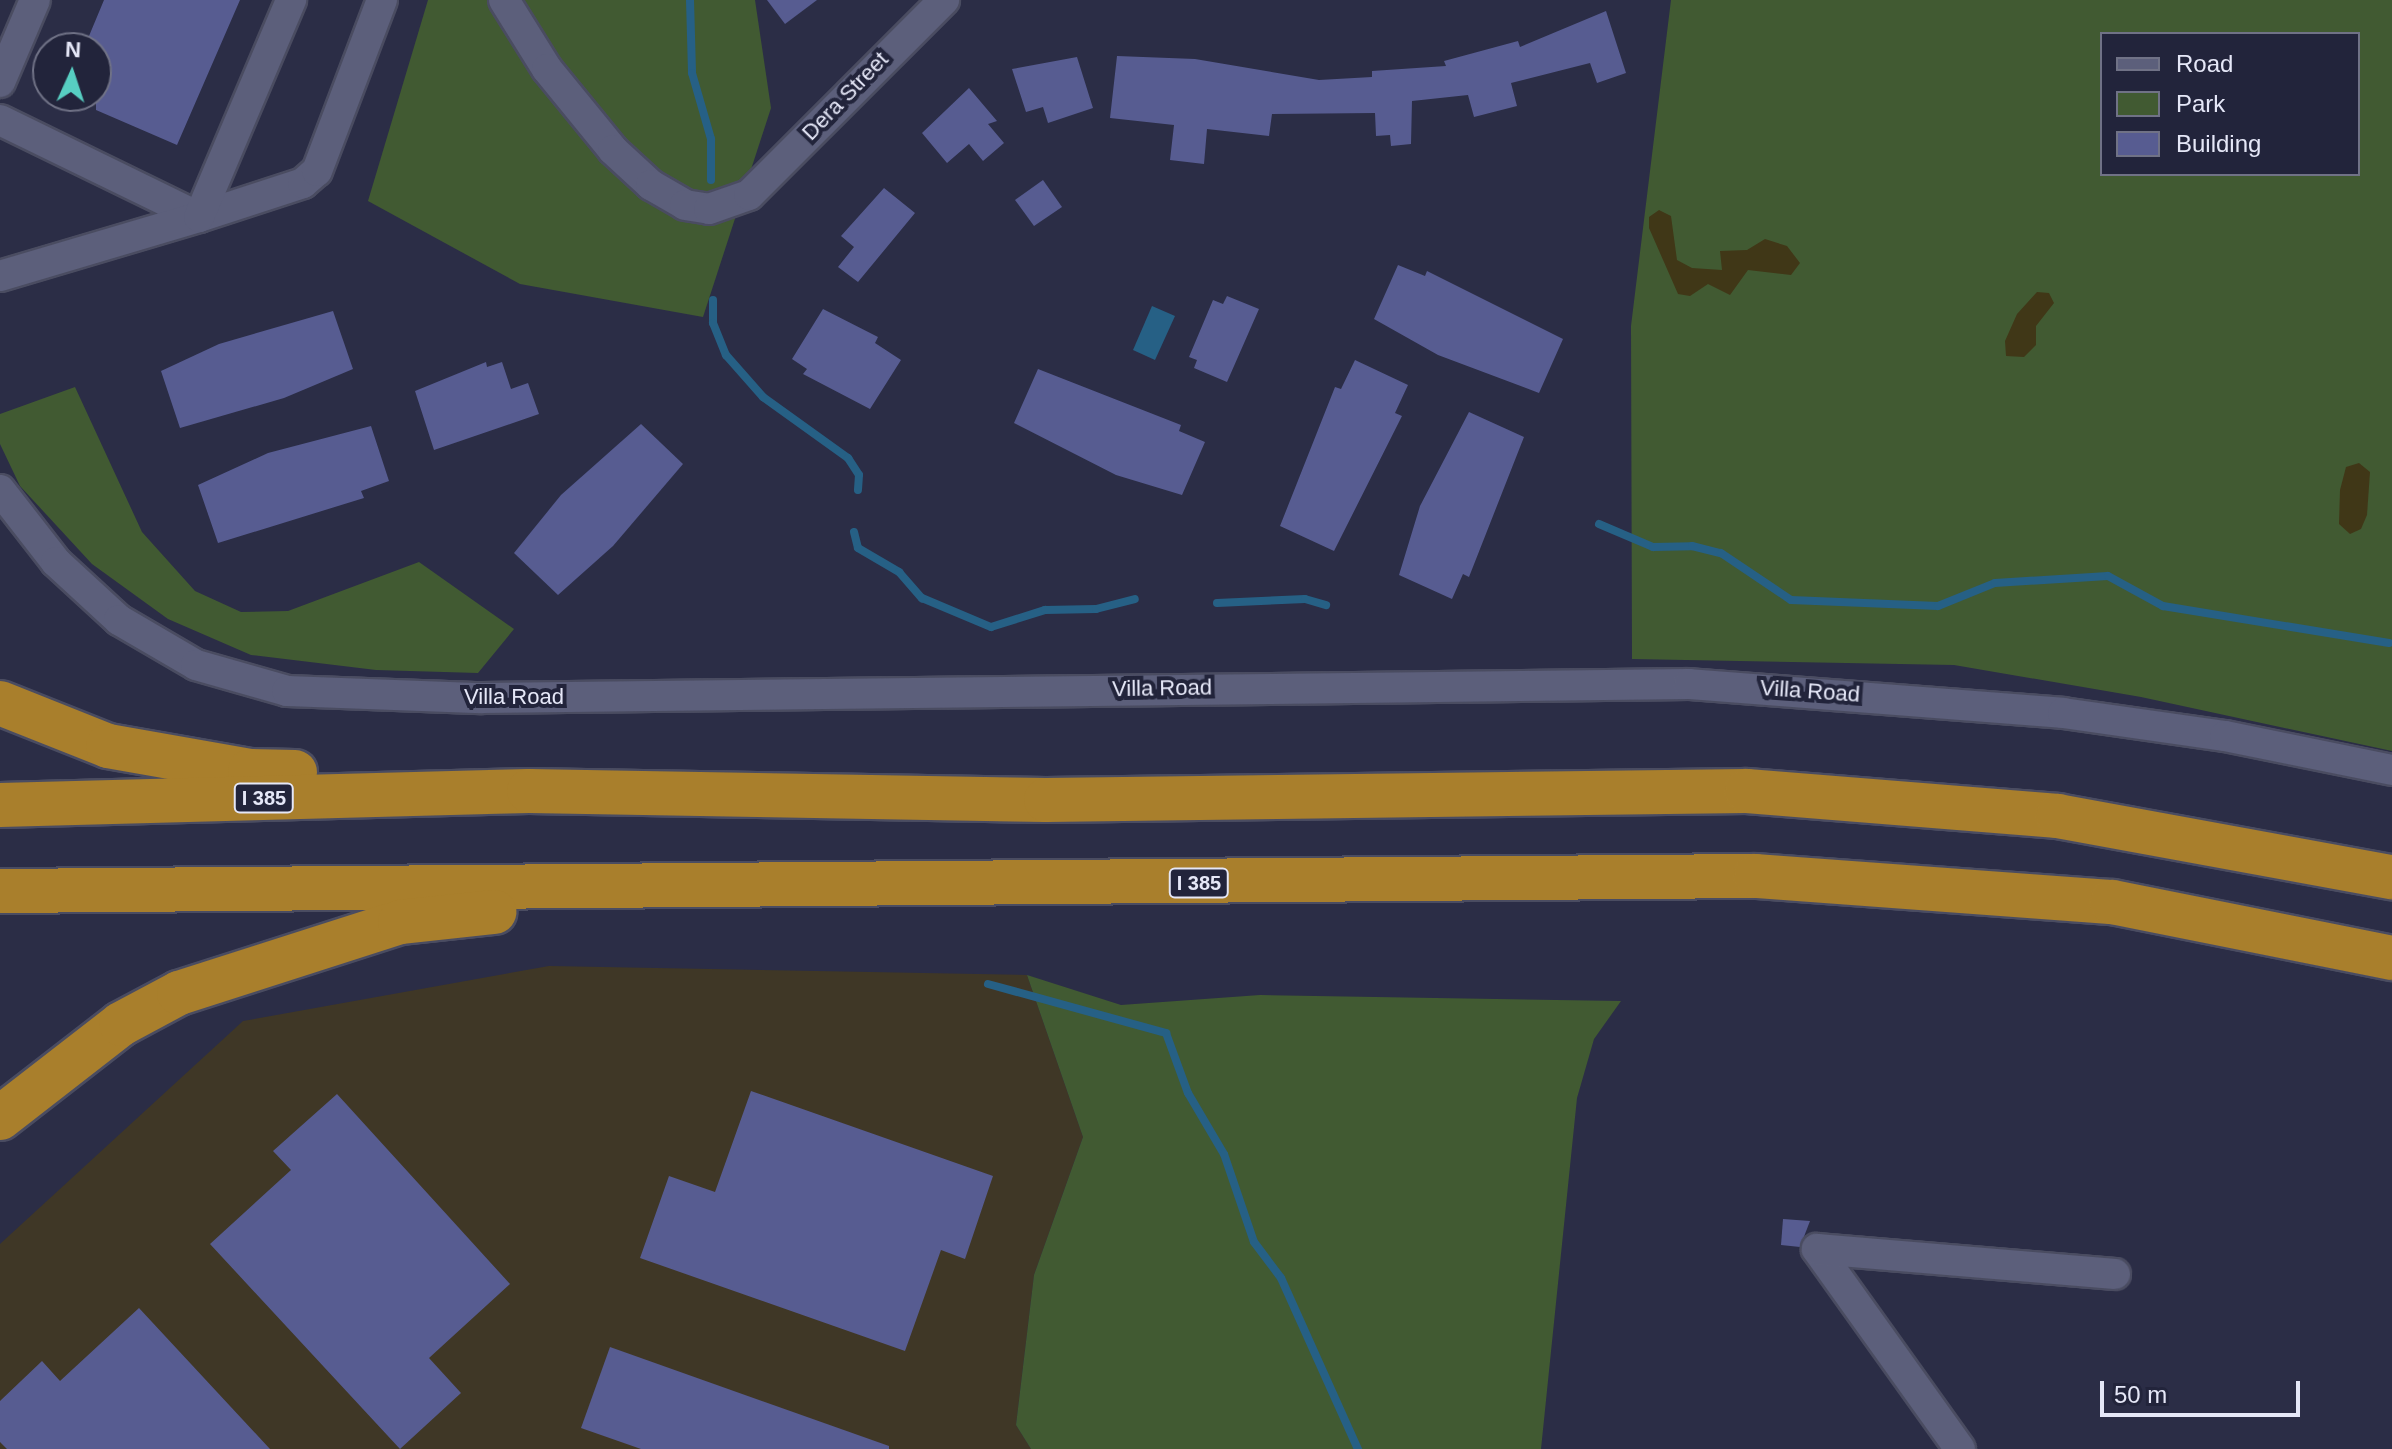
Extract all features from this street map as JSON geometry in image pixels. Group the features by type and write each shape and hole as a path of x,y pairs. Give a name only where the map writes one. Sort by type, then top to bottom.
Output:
{"highway":[{"path":"0,703 108,746 250,771 529,791"},
{"name":"I 385","path":"0,805 529,791 1046,800 1747,791 2058,816 2392,877"},
{"name":"I 385","path":"0,891 1756,876 1887,882 2112,902 2392,958"},
{"path":"0,1118 121,1024 179,993 400,922 731,886"}],"street":[{"path":"0,82 35,0"},
{"path":"199,217 291,0"},
{"path":"0,276 303,183 317,171 382,0"},
{"name":"Dera Street","path":"504,0 579,112 651,185 685,205 709,209 749,195 944,0"},
{"path":"0,120 199,217"},
{"name":"Villa Road","path":"0,490 56,562 119,620 196,665 287,691 482,698 1689,684 2063,713 2225,736 2392,770"},
{"path":"1960,1449 1817,1249 2115,1274"}],"shaded area":[{"path":"549,966 1027,975 1083,1137 1034,1275 1016,1425 1031,1449 0,1449 0,1244 243,1021"}],"green space":[{"path":"428,0 755,0 771,108 703,317 520,284 368,201"},
{"path":"1671,0 2392,0 2392,751 2141,697 1954,665 1632,659 1631,326"},
{"path":"75,387 142,532 195,591 241,612 288,611 419,562 514,629 478,673 376,670 251,655 168,619 92,564 20,486 0,444 0,414"},
{"path":"1027,975 1121,1005 1260,995 1621,1001 1594,1039 1577,1098 1541,1449 1031,1449 1016,1425 1034,1275 1083,1137"}],"sand":[{"path":"1659,210 1671,216 1677,260 1692,268 1722,270 1720,251 1747,250 1765,239 1787,246 1800,263 1791,275 1748,270 1730,295 1708,284 1690,296 1678,294 1649,228 1649,217"},
{"path":"2037,292 2049,293 2054,303 2036,326 2036,345 2024,357 2006,356 2005,341 2017,314"},
{"path":"2359,463 2370,472 2367,515 2361,529 2350,534 2339,524 2340,490 2346,467"}],"water":[{"path":"1152,306 1175,316 1155,360 1133,350"}],"building":[{"path":"104,0 240,0 177,145 101,112 112,112 112,32 91,32"},
{"path":"767,0 817,0 785,24"},
{"path":"1606,11 1626,73 1597,83 1590,63 1511,83 1517,106 1474,117 1468,95 1412,101 1411,144 1391,146 1390,135 1376,136 1375,113 1272,114 1269,136 1207,129 1204,164 1170,160 1174,125 1110,118 1117,56 1195,59 1319,80 1372,77 1372,71 1446,66 1444,61 1518,41 1520,47"},
{"path":"1077,57 1093,108 1048,123 1043,107 1026,112 1012,69"},
{"path":"969,88 997,121 988,124 1004,143 983,161 969,144 947,163 922,133"},
{"path":"1043,180 1062,207 1034,226 1015,200"},
{"path":"884,188 915,213 858,282 838,267 854,247 841,236"},
{"path":"1398,265 1425,276 1427,271 1563,339 1539,393 1438,355 1374,319"},
{"path":"1227,296 1259,309 1227,382 1194,368 1197,360 1189,357 1213,300 1223,304"},
{"path":"823,309 878,337 875,343 901,360 870,409 803,374 807,369 792,359"},
{"path":"333,311 353,369 284,398 180,428 161,371 219,344"},
{"path":"1355,360 1408,385 1395,413 1402,416 1334,551 1280,526 1335,387 1341,389"},
{"path":"486,362 487,367 502,362 511,389 528,383 539,414 434,450 415,391"},
{"path":"1038,369 1181,425 1179,431 1205,442 1182,495 1116,475 1014,423"},
{"path":"1469,412 1524,437 1469,577 1463,574 1452,599 1399,575 1420,506"},
{"path":"641,424 683,464 613,546 558,595 514,553 561,495"},
{"path":"371,426 389,481 361,491 364,498 218,543 198,485 268,453"},
{"path":"751,1091 993,1176 965,1259 941,1250 905,1351 640,1258 669,1176 715,1192"},
{"path":"337,1094 510,1284 429,1358 461,1393 400,1449 210,1244 291,1170 273,1151"},
{"path":"1783,1219 1810,1221 1800,1247 1781,1245"},
{"path":"139,1308 270,1449 7,1449 0,1442 0,1401 42,1361 60,1381"},
{"path":"610,1347 889,1446 889,1449 641,1449 581,1428"}],"waterway":[{"path":"690,0 692,73 711,139 711,180"},
{"path":"713,300 713,323 726,355 763,397 848,458 859,475 858,490"},
{"path":"1599,524 1653,547 1692,546 1721,553 1791,600 1938,606 1995,583 2108,576 2163,606 2389,643"},
{"path":"854,532 858,548 899,572 922,598 991,627 1045,610 1096,609 1135,599"},
{"path":"1217,603 1305,599 1326,605"},
{"path":"988,984 1166,1033 1188,1093 1224,1154 1254,1242 1281,1278 1358,1449"}]}
